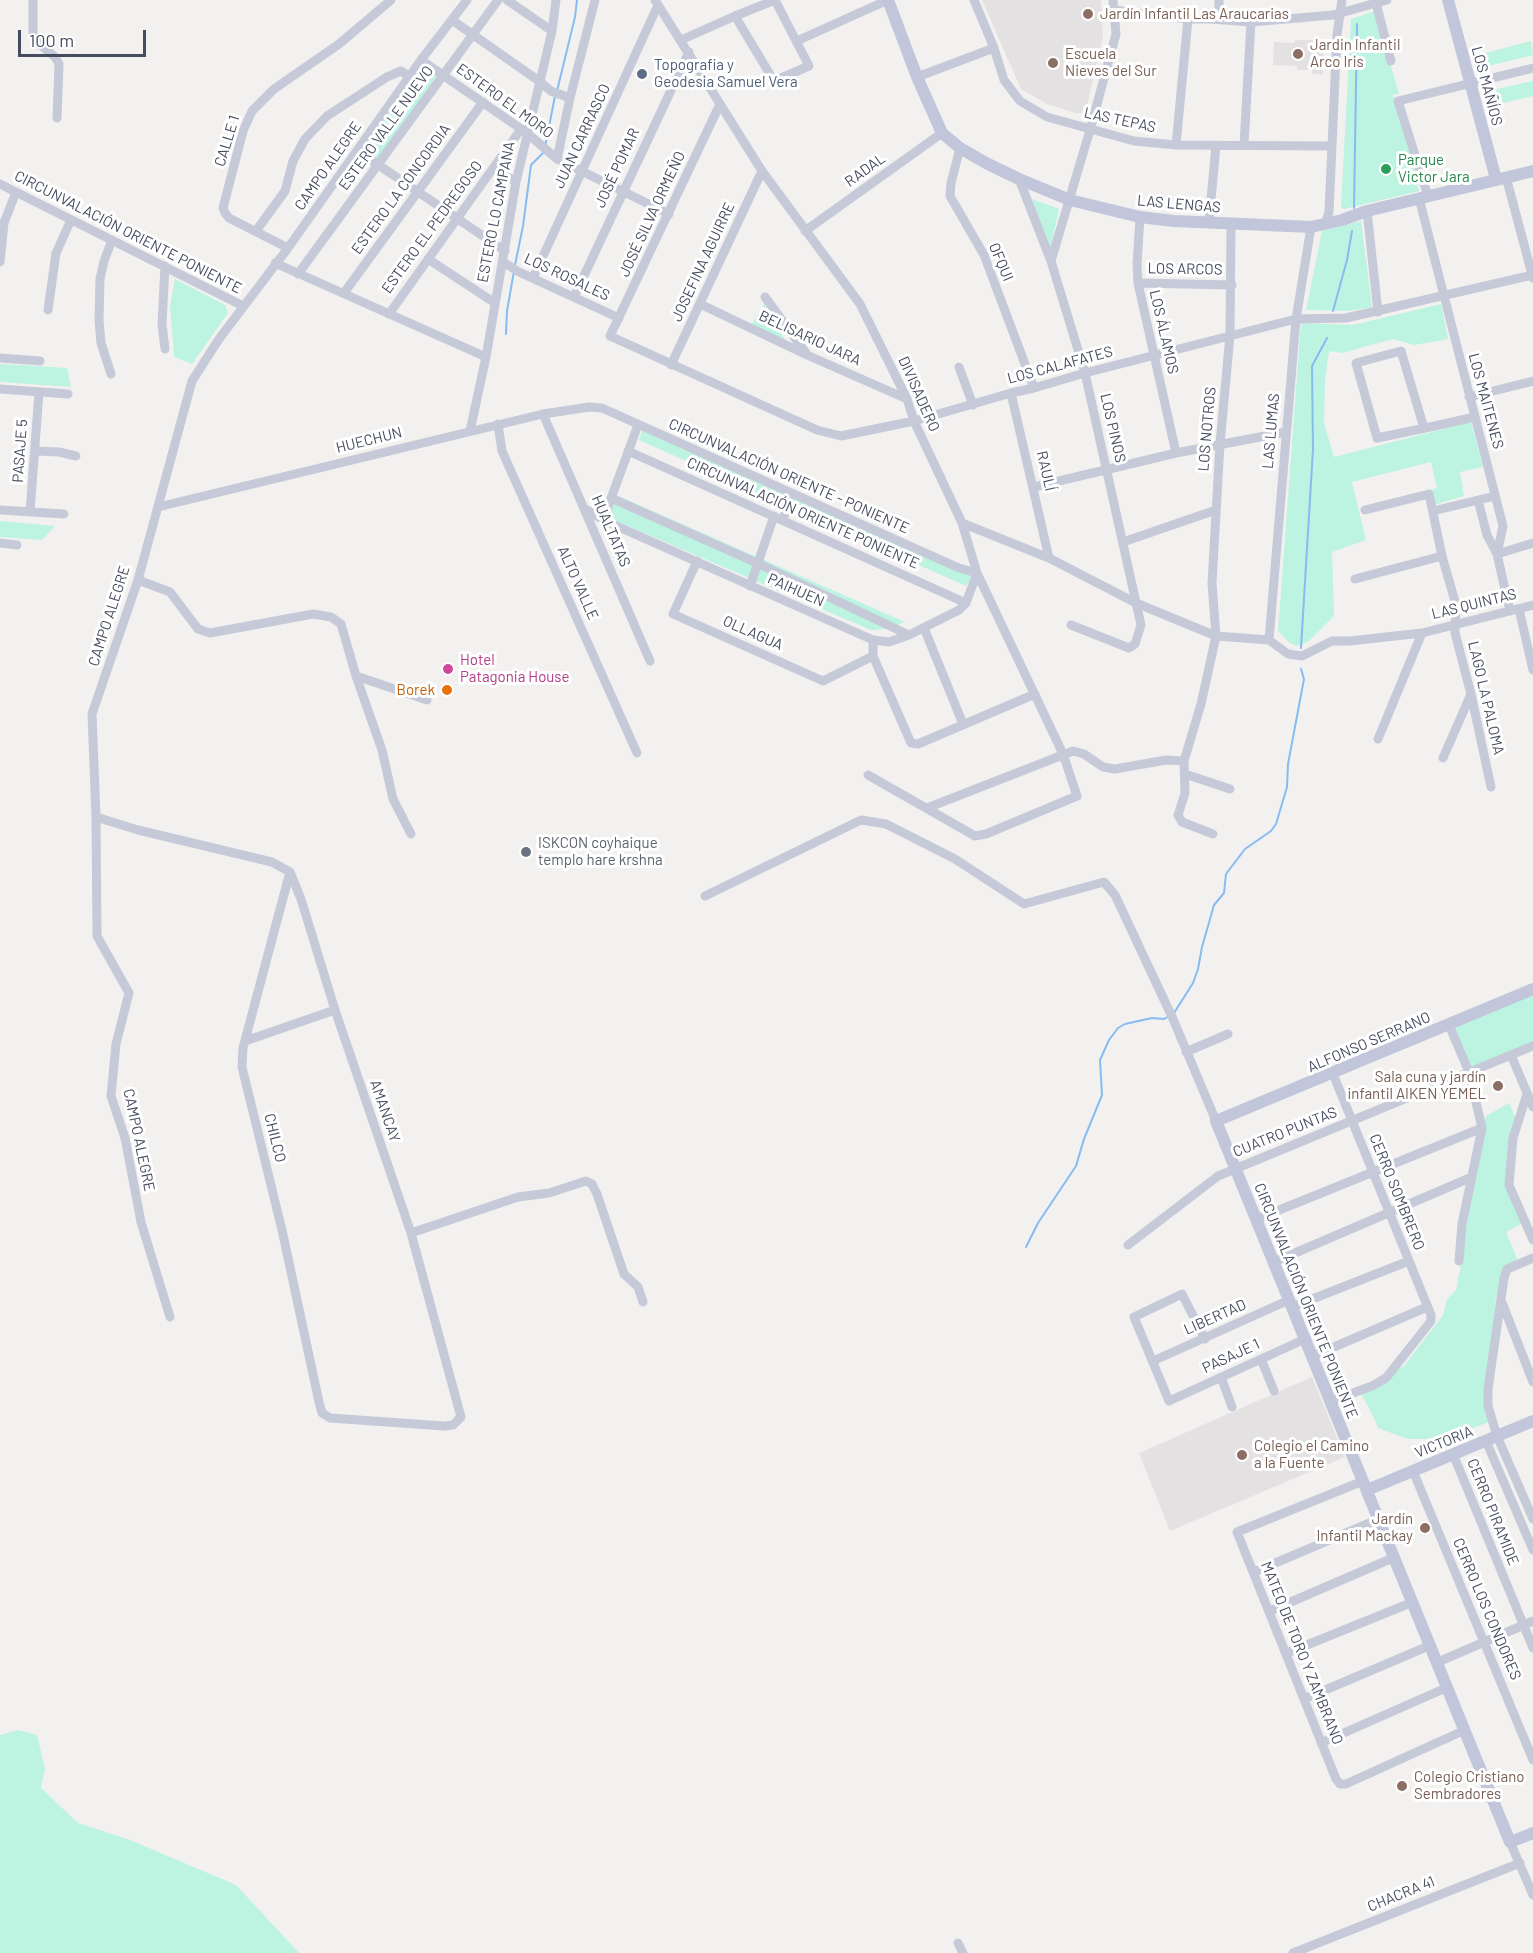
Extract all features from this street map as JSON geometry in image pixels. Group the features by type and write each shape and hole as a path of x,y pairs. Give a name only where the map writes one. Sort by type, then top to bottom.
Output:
{"street":[{"path":"33,0 33,33 36,41 55,57 59,64 57,118"},
{"name":"CALLE 1","path":"288,248 229,218 224,208 243,131 252,111 274,89 339,44 391,0"},
{"name":"CAMPO ALEGRE","path":"170,1317 141,1222 125,1138 111,1096 116,1044 129,993 97,936 92,714 138,580 192,381 243,306 288,248 421,60 467,0"},
{"name":"ESTERO VALLE NUEVO","path":"298,274 498,0"},
{"path":"507,0 552,31"},
{"name":"ESTERO LO CAMPANA","path":"470,431 505,264 505,250 524,131 552,31 556,0"},
{"path":"554,156 566,96 596,0"},
{"path":"681,40 735,16 775,0 809,66 774,81 735,16"},
{"path":"799,40 888,0"},
{"name":"LAS LENGAS","path":"888,0 917,77 942,133 960,148 1019,179 1070,200 1140,217 1174,221 1311,227 1325,225 1367,211 1533,171"},
{"name":"LAS TEPAS","path":"974,0 994,48 1004,80 1020,101 1047,117 1134,141 1176,145 1331,146"},
{"path":"1219,0 1219,19"},
{"path":"1325,225 1329,212 1336,0"},
{"path":"1336,14 1342,0"},
{"path":"1051,261 1116,34 1113,5 1188,19 1251,22 1336,14 1388,0"},
{"name":"LOS MAÑÍOS","path":"1448,0 1471,84 1533,276"},
{"name":"DIVISADERO","path":"656,3 762,171 860,304 907,399 914,421 962,523"},
{"name":"JUAN CARRASCO","path":"533,278 656,3"},
{"path":"1376,3 1391,61"},
{"path":"1176,145 1188,19"},
{"path":"452,20 551,91 566,96"},
{"path":"1244,145 1251,22"},
{"path":"917,77 994,48"},
{"name":"JOSÉ POMAR","path":"574,297 689,52"},
{"name":"ESTERO EL MORO","path":"421,60 524,131 554,156 669,214"},
{"path":"1471,84 1533,68"},
{"path":"256,231 285,191 293,161 305,139 327,116 387,77 401,71 410,77"},
{"name":"LOS MAITENES","path":"1471,84 1398,101 1424,197 1444,297 1503,526 1497,554 1533,670"},
{"name":"ESTERO LA CONCORDIA","path":"344,294 483,102"},
{"name":"JOSÉ SILVA ORMEÑO","path":"610,336 720,105"},
{"name":"ESTERO EL PEDREGOSO","path":"389,314 493,168 524,131"},
{"name":"RADAL","path":"805,231 942,133"},
{"path":"1209,222 1216,144"},
{"name":"OFQUI","path":"960,148 950,196 984,255 1034,388"},
{"path":"358,151 505,250"},
{"path":"493,168 516,182"},
{"name":"JOSEFINA AGUIRRE","path":"671,365 762,171"},
{"name":"LOS PINOS","path":"1019,179 1051,261 1085,373 1141,625 1137,642 1127,648 1071,625"},
{"name":"CIRCUNVALACIÓN ORIENTE PONIENTE","path":"0,184 243,306"},
{"path":"0,262 4,223 16,192"},
{"path":"1367,211 1378,312"},
{"name":"LOS ÁLAMOS","path":"1140,217 1138,283 1176,453"},
{"path":"48,310 56,252 70,220"},
{"name":"LOS NOTROS","path":"1184,761 1201,704 1216,636 1212,583 1220,444 1230,335 1231,223"},
{"name":"LAS LUMAS","path":"1269,640 1296,319 1312,234 1311,227"},
{"path":"111,374 101,343 99,320 100,279 112,240"},
{"path":"428,259 495,303"},
{"path":"275,263 486,357"},
{"name":"LOS ROSALES","path":"505,264 619,318"},
{"path":"165,266 162,324 165,349"},
{"name":"LOS CALAFATES","path":"610,336 817,430 841,436 914,421 1085,373 1296,319 1346,318 1533,276"},
{"name":"LOS ARCOS","path":"1138,283 1232,285"},
{"path":"765,297 807,355"},
{"name":"BELISARIO JARA","path":"700,304 907,399"},
{"path":"1424,428 1401,351 1356,363 1377,438 1424,428 1475,417"},
{"path":"0,358 40,361"},
{"path":"959,367 974,405"},
{"path":"1469,397 1533,381"},
{"path":"0,389 68,394"},
{"name":"PASAJE 5","path":"30,512 39,392"},
{"name":"RAULÍ","path":"1011,393 1049,558"},
{"name":"HUECHUN","path":"158,507 498,424 589,407"},
{"name":"CIRCUNVALACIÓN ORIENTE - PONIENTE","path":"589,407 602,408 959,568 977,573"},
{"name":"HUALTATAS","path":"543,414 650,661"},
{"name":"ALTO VALLE","path":"498,424 502,451 638,753"},
{"path":"603,520 638,425"},
{"path":"1034,487 1176,453 1286,432"},
{"path":"36,451 59,452 76,456"},
{"name":"CIRCUNVALACIÓN ORIENTE PONIENTE","path":"628,451 966,603"},
{"path":"750,586 757,563 791,494"},
{"path":"1365,510 1429,494 1433,511 1495,496"},
{"path":"610,498 757,563 909,635"},
{"path":"1478,500 1487,535 1497,554 1533,543"},
{"name":"PAIHUEN","path":"585,508 603,520 873,640 889,642 909,635 959,610 966,603"},
{"path":"0,510 64,514"},
{"path":"1123,542 1216,510"},
{"name":"LAGO LA PALOMA","path":"1433,511 1442,556 1456,605 1455,633 1491,787"},
{"path":"962,523 1049,558 1136,603 1216,636 1269,640"},
{"path":"868,775 975,836 986,834 1077,796 1062,754 977,573 962,523"},
{"path":"0,543 17,545"},
{"path":"1355,579 1442,556"},
{"name":"OLLAGUA","path":"697,561 673,614 824,681 873,656"},
{"path":"966,603 977,573"},
{"path":"138,580 170,592 198,629 210,633 313,614 331,617 341,624 356,676 382,750 393,799 411,834"},
{"name":"LAS QUINTAS","path":"1269,640 1288,654 1302,656 1332,641 1422,633 1533,605"},
{"path":"924,628 963,724"},
{"path":"1378,739 1422,633"},
{"path":"873,640 873,656 911,743 918,744 1035,694"},
{"path":"356,676 427,700"},
{"path":"1443,758 1471,694"},
{"path":"927,808 1062,754 1077,751 1097,764 1115,769 1160,760 1184,761 1185,793 1178,815 1179,820 1213,834"},
{"path":"1185,774 1230,789"},
{"path":"96,817 138,830 272,862 290,872"},
{"name":"CIRCUNVALACIÓN ORIENTE PONIENTE","path":"705,896 861,820 886,824 955,859 1024,904 1104,882 1115,895 1173,1019 1216,1121 1510,1842 1533,1893"},
{"name":"AMANCAY","path":"290,872 301,899 335,1010 411,1233 461,1417 453,1425 444,1426 330,1418 322,1413"},
{"name":"CHILCO","path":"290,872 245,1041 242,1067 282,1230 322,1413"},
{"name":"ALFONSO SERRANO","path":"1216,1121 1533,989"},
{"path":"245,1041 335,1010"},
{"path":"1449,1025 1469,1072 1482,1128 1462,1224 1459,1260"},
{"path":"1186,1052 1228,1034"},
{"name":"CUATRO PUNTAS","path":"1128,1245 1218,1176 1533,1046"},
{"path":"1511,1055 1533,1107"},
{"name":"CERRO SOMBRERO","path":"1331,1401 1372,1386 1386,1378 1431,1321 1427,1306 1333,1074"},
{"path":"1527,1094 1513,1138 1509,1185 1531,1229 1533,1240"},
{"path":"1257,1219 1482,1128"},
{"path":"1274,1262 1472,1177"},
{"path":"411,1233 518,1197 549,1193 586,1181 592,1184 597,1194 624,1274 638,1287 643,1302"},
{"path":"1533,1258 1508,1269 1500,1298 1488,1389 1492,1438 1533,1550"},
{"name":"LIBERTAD","path":"1153,1361 1291,1303 1409,1261"},
{"path":"1153,1361 1134,1317 1182,1294 1205,1339"},
{"path":"1500,1298 1533,1382"},
{"path":"1312,1356 1427,1306"},
{"name":"PASAJE 1","path":"1153,1361 1169,1401 1305,1339"},
{"path":"1262,1359 1274,1391"},
{"path":"1221,1377 1232,1407"},
{"name":"VICTORIA","path":"1237,1532 1413,1471 1533,1421"},
{"path":"1492,1438 1533,1519"},
{"name":"CERRO PIRAMIDE","path":"1453,1454 1528,1624 1533,1648"},
{"name":"CERRO LOS CONDORES","path":"1413,1471 1533,1760"},
{"path":"1254,1572 1379,1519"},
{"name":"MATEO DE TORO Y ZAMBRANO","path":"1237,1532 1287,1653 1335,1779 1340,1784 1346,1784 1465,1730"},
{"path":"1270,1611 1395,1557"},
{"path":"1287,1653 1413,1602"},
{"path":"1438,1662 1528,1624"},
{"path":"1304,1700 1431,1645"},
{"path":"1321,1743 1448,1686"},
{"path":"1510,1842 1533,1833"},
{"name":"CHACRA 41","path":"1293,1953 1520,1863"},
{"path":"958,1943 963,1953"}],"shaded area":[{"name":"Escuela Nieves del Sur","path":"982,0 1101,0 1103,36 1085,114 1047,104 1021,89"},
{"name":"Jardin Infantil Arco Iris","path":"1295,40 1324,40 1323,75 1312,74 1312,70 1297,70 1297,66 1273,65 1274,42 1294,43"},
{"name":"Colegio el Camino a la Fuente","path":"1312,1377 1345,1457 1170,1531 1139,1453"}],"green space":[{"name":"Parque Victor Jara","path":"1375,11 1399,94 1393,94 1419,191 1344,209 1341,207 1351,19"},
{"path":"1531,41 1533,55 1476,69 1474,56"},
{"path":"424,66 437,75 379,160 363,150"},
{"path":"1533,81 1533,96 1485,107 1483,92"},
{"path":"1032,199 1059,209 1050,251"},
{"path":"1361,221 1372,307 1348,311 1306,310 1322,231"},
{"path":"175,279 225,305 228,313 192,364 174,357 170,306"},
{"path":"764,304 790,349 749,329"},
{"path":"1441,304 1448,339 1414,345 1393,339 1342,353 1329,351 1325,380 1324,423 1334,457 1471,422 1483,467 1460,472 1464,496 1433,505 1429,490 1437,488 1431,462 1352,482 1366,540 1332,552 1334,616 1309,641 1297,646 1290,643 1278,631 1301,323 1353,325"},
{"path":"0,364 67,368 71,387 0,382"},
{"path":"644,426 973,574 966,586 639,440"},
{"path":"614,494 905,622 887,629 871,630 604,516"},
{"path":"0,521 55,526 42,540 0,537"},
{"path":"1533,992 1533,1043 1471,1068 1454,1027"},
{"path":"1509,1103 1516,1119 1506,1183 1523,1223 1506,1232 1518,1261 1506,1268 1496,1297 1489,1422 1444,1439 1408,1439 1378,1428 1358,1389 1404,1366 1443,1315 1447,1299 1456,1290 1462,1259 1465,1217 1486,1116"},
{"path":"18,1730 37,1735 45,1769 41,1788 78,1823 130,1840 236,1885 299,1953 0,1953 0,1735"}],"waterway":[{"path":"557,91 577,0"},
{"path":"1354,208 1357,24"},
{"path":"545,147 555,96"},
{"path":"515,265 531,165 544,152"},
{"path":"1333,311 1347,260 1352,231"},
{"path":"506,334 507,311 514,271"},
{"path":"1301,648 1313,449 1312,366 1327,338"},
{"path":"1174,1013 1193,983 1214,905 1224,893 1226,874 1245,849 1271,831 1276,824 1287,787 1288,764 1304,679 1301,669"},
{"path":"1026,1247 1038,1223 1076,1166 1102,1095 1100,1060 1109,1040 1118,1028 1125,1024 1152,1018 1164,1019 1169,1016"}],"place":[{"name":"Jardín Infantil Las Araucarias","path":"1088,14"},
{"name":"Jardin Infantil Arco Iris","path":"1298,54"},
{"name":"Escuela Nieves del Sur","path":"1053,63"},
{"name":"Topografia y Geodesia Samuel Vera","path":"642,74"},
{"name":"Parque Victor Jara","path":"1386,169"},
{"name":"Hotel Patagonia House","path":"448,669"},
{"name":"Borek","path":"447,690"},
{"name":"ISKCON coyhaique templo hare krshna","path":"526,852"},
{"name":"Sala cuna y jardín infantil AIKEN YEMEL","path":"1498,1086"},
{"name":"Colegio el Camino a la Fuente","path":"1242,1455"},
{"name":"Jardín Infantil Mackay","path":"1425,1528"},
{"name":"Colegio Cristiano Sembradores","path":"1402,1786"}]}
